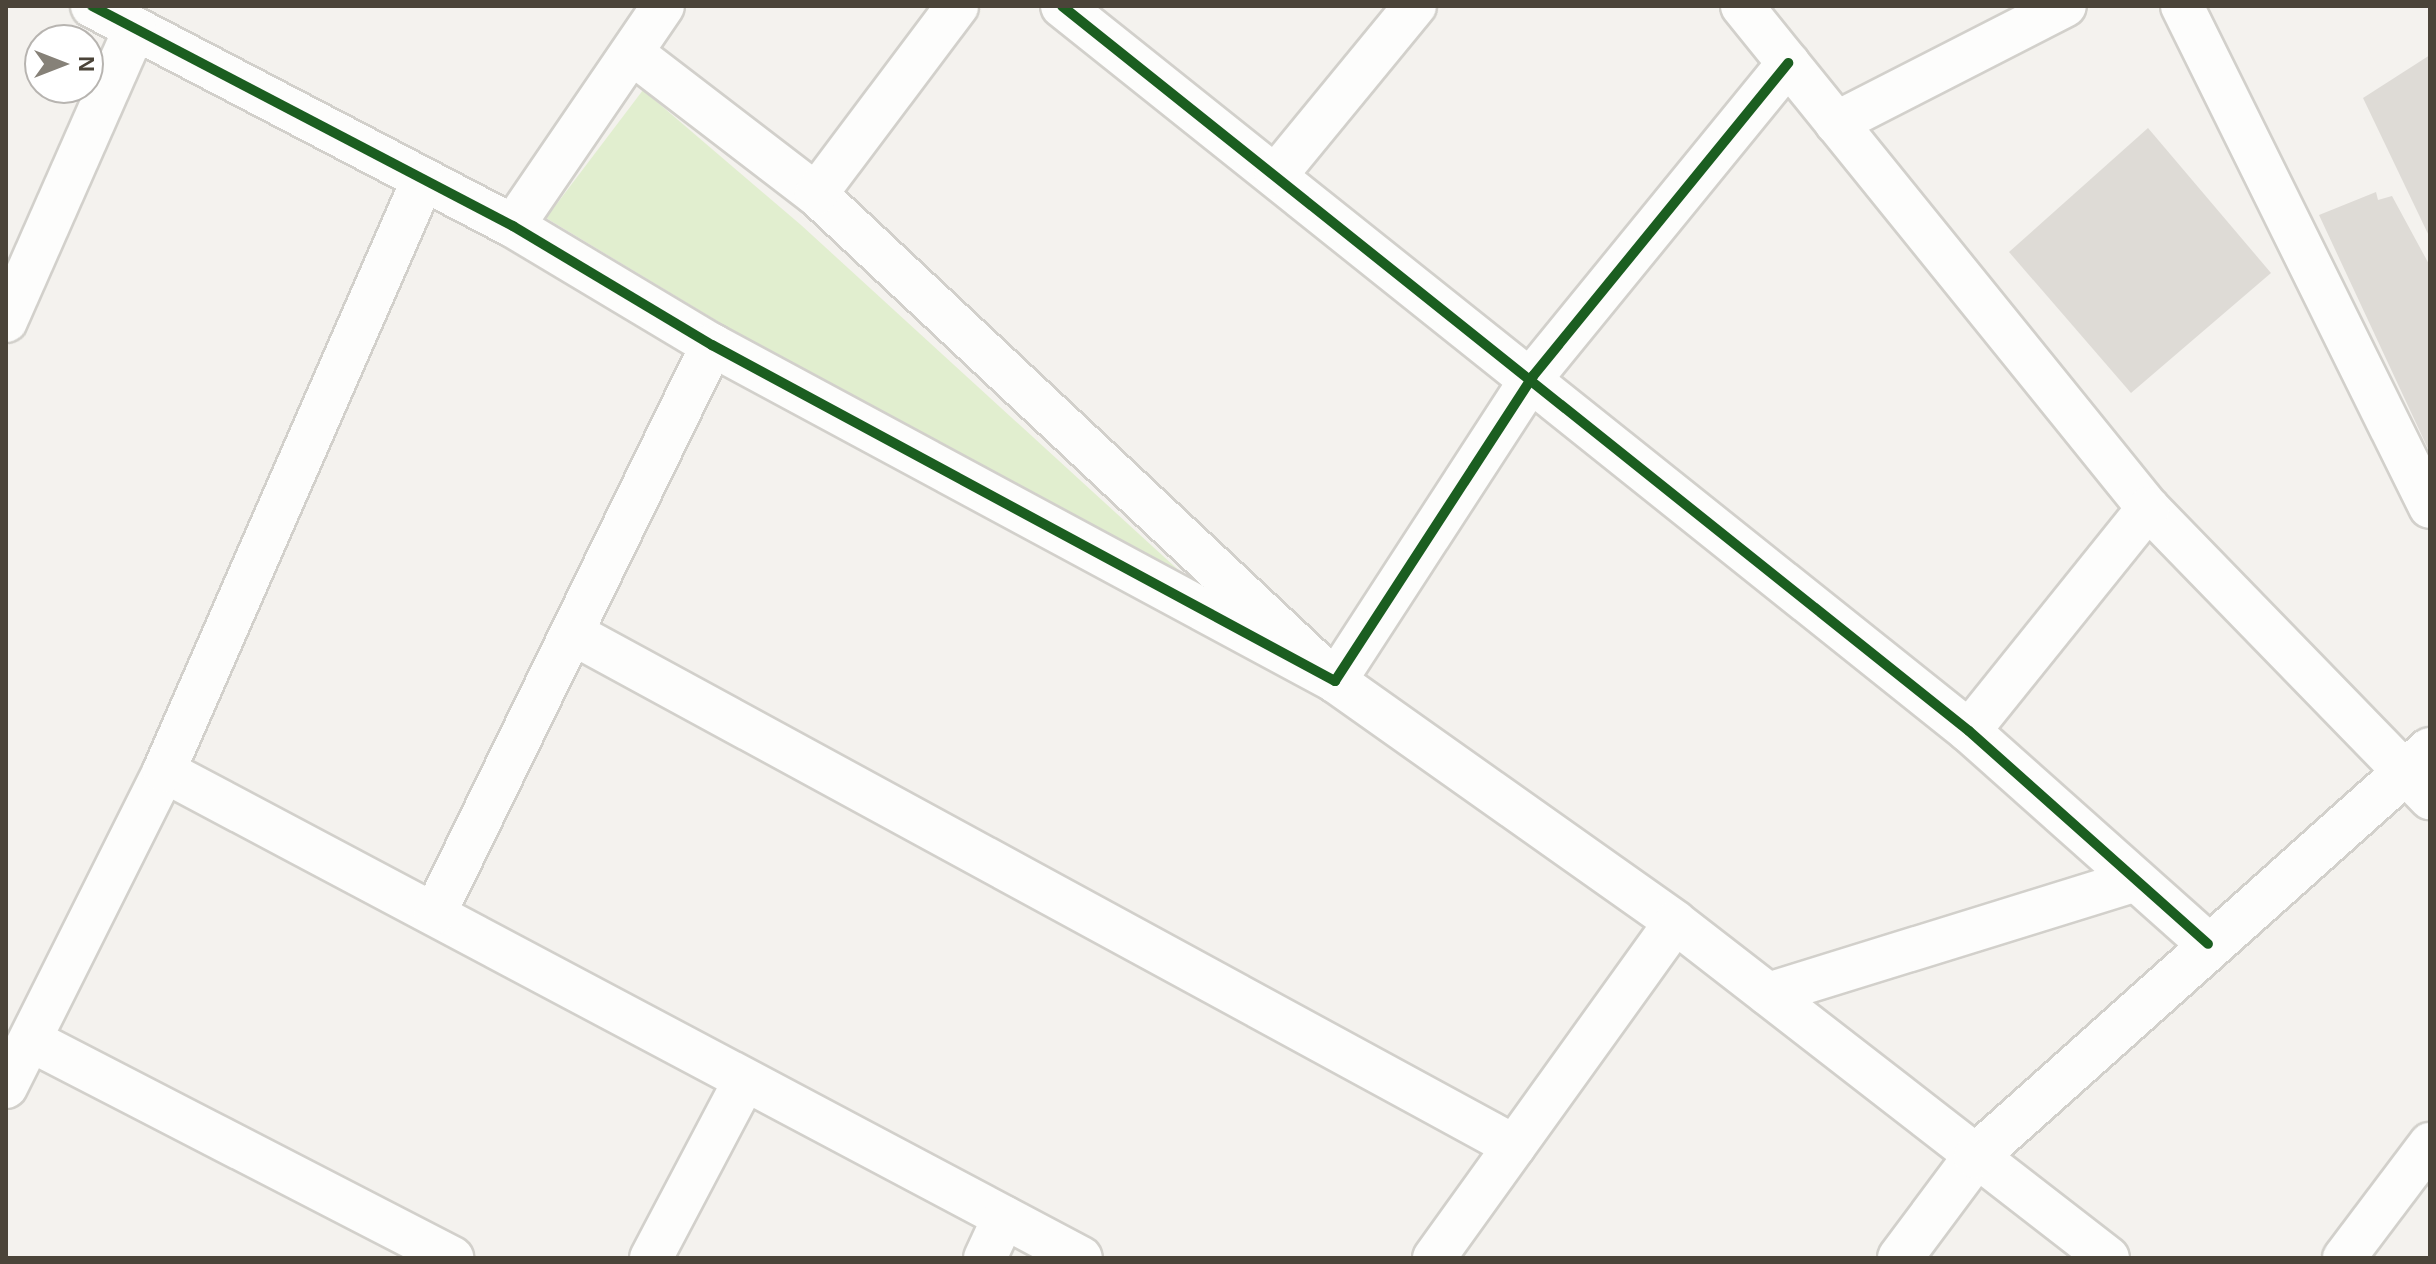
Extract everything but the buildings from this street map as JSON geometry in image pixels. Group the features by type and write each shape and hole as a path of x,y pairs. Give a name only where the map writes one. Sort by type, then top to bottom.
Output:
{"street":[{"path":"92,6 422,182 513,226 712,345 1335,681 1675,922 2108,1258"},
{"path":"513,226 663,6"},
{"path":"816,194 957,6"},
{"path":"1062,6 1533,376 1969,731 2208,944"},
{"path":"1276,175 1415,6"},
{"path":"1742,6 2148,508 2422,774 2208,944 1976,1156 1900,1258"},
{"path":"1836,123 2065,6"},
{"path":"2182,6 2430,507"},
{"path":"6,321 135,29"},
{"path":"632,53 816,194 1335,681"},
{"path":"1335,681 1533,376 1788,63"},
{"path":"6,1087 32,1041 164,771 422,182"},
{"path":"435,913 712,345"},
{"path":"1969,731 2148,508"},
{"path":"572,633 1514,1146"},
{"path":"164,771 1081,1258"},
{"path":"1768,994 2136,880"},
{"path":"1434,1258 1675,922"},
{"path":"32,1041 452,1258"},
{"path":"651,1258 745,1080"},
{"path":"2344,1258 2430,1144"},
{"path":"985,1258 1004,1217"}],"green space":[{"path":"643,90 801,225 1186,577 732,330 546,218"}],"cycle path":[{"path":"92,6 513,226 712,345 1335,681 1533,376 1788,63"},
{"path":"1062,6 1969,731 2208,944"}]}
